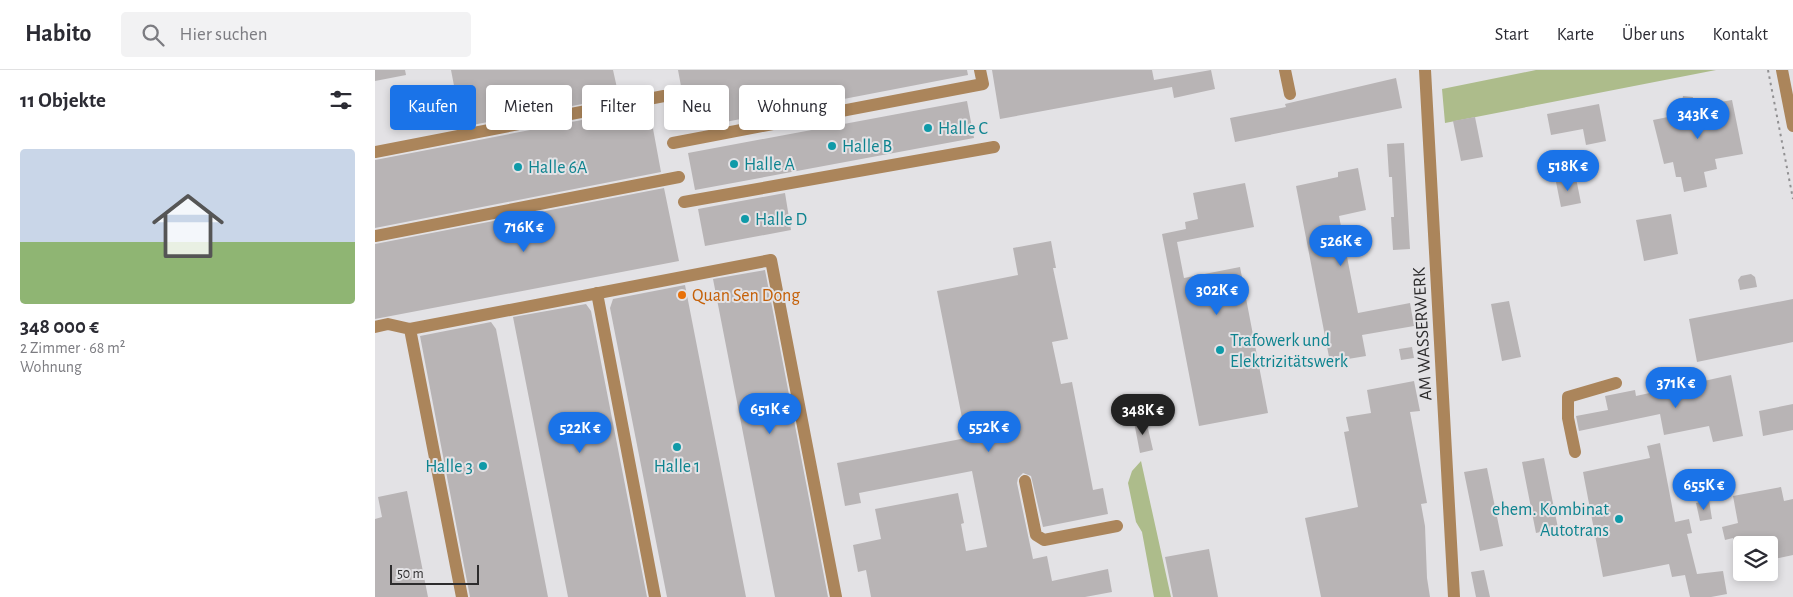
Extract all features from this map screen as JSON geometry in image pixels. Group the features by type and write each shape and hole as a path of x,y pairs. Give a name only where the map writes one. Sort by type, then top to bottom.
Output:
{"street":[{"path":"673,142 983,84 980,70"},
{"path":"1285,70 1290,94"},
{"name":"AM WASSERWERK","path":"1425,70 1454,597"},
{"path":"1782,70 1793,126"},
{"path":"375,152 663,96"},
{"path":"684,202 994,146"},
{"path":"375,236 679,177"},
{"path":"375,327 388,324 410,329 771,260 837,597"},
{"path":"597,293 655,597"},
{"path":"410,329 462,597"},
{"path":"1575,452 1568,418 1568,397 1616,383"},
{"path":"1025,481 1036,534 1039,538 1044,540 1117,526"}],"path":[{"path":"1768,70 1793,198"}],"green space":[{"path":"1536,70 1716,70 1445,123 1442,89"},
{"path":"1141,461 1171,597 1154,597 1142,532 1136,522 1128,483 1132,471"}],"building":[{"path":"375,70 405,70 406,75 375,81"},
{"path":"451,70 613,70 616,85 582,85 582,104 572,106 572,85 486,85 486,122 476,124 476,85 454,85"},
{"path":"678,70 967,70 968,75 845,99 845,85 739,85 739,119 729,121 729,85 681,85"},
{"path":"992,70 1152,70 1154,80 1211,70 1215,89 1174,98 1172,87 1000,119"},
{"path":"1396,78 1402,108 1235,142 1230,118 1286,107 1285,104"},
{"path":"1683,96 1693,97 1691,107 1732,100 1743,154 1715,159 1717,169 1704,172 1707,187 1684,192 1681,177 1676,177 1673,162 1664,164 1653,120 1668,117 1667,113 1680,111"},
{"path":"967,101 974,138 695,190 688,153 811,130 845,130 845,124"},
{"path":"1599,104 1606,141 1586,145 1583,129 1551,135 1547,114"},
{"path":"1475,117 1483,157 1461,161 1453,121"},
{"name":"Halle 6A","path":"582,120 582,130 653,130 661,172 375,228 375,160 530,130 572,130 572,122"},
{"path":"1404,143 1410,249 1393,250 1391,217 1394,217 1392,177 1389,177 1387,144"},
{"path":"1358,168 1366,210 1339,216 1358,313 1410,303 1414,326 1362,335 1366,356 1330,362 1296,186 1338,177 1338,172"},
{"path":"1576,178 1581,203 1561,207 1556,182"},
{"name":"Trafowerk und Elektrizitätswerk","path":"1245,183 1254,227 1177,242 1184,278 1240,267 1268,413 1199,426 1162,234 1186,229 1185,222 1198,219 1193,193"},
{"path":"664,188 679,261 375,319 375,244"},
{"name":"Halle D","path":"785,193 791,230 705,246 698,209"},
{"path":"1671,214 1678,254 1644,261 1636,220"},
{"path":"1051,241 1056,268 1053,268 1068,339 1052,342 1061,384 1072,382 1093,490 1103,488 1108,514 1043,527 1031,476 1023,473 1018,478 1017,483 1033,559 1047,556 1052,581 1108,569 1112,592 1085,597 871,597 866,570 858,572 853,545 881,539 875,509 958,493 964,523 961,524 966,551 987,547 972,471 859,493 861,503 845,506 837,463 966,438 937,291 1018,275 1013,248"},
{"path":"765,270 828,597 775,597 713,279"},
{"path":"1751,274 1755,277 1757,287 1740,290 1738,280 1741,276"},
{"name":"Halle 1","path":"685,285 746,597 667,597 610,308 613,299"},
{"path":"1793,299 1793,342 1697,362 1689,319"},
{"path":"1509,301 1521,357 1502,361 1491,304"},
{"path":"586,304 591,311 647,597 568,597 513,317"},
{"name":"Halle 3","path":"491,322 496,329 548,597 470,597 420,336"},
{"path":"1412,347 1414,358 1401,360 1399,349"},
{"path":"1731,375 1743,436 1713,442 1709,426 1664,435 1660,414 1579,431 1576,416 1608,410 1605,396 1635,390 1636,396"},
{"path":"1414,381 1420,411 1410,412 1427,503 1421,504 1425,526 1427,578 1430,597 1321,597 1305,518 1358,507 1344,432 1349,431 1346,417 1371,413 1367,390"},
{"path":"1793,404 1793,430 1763,436 1759,411"},
{"path":"1146,420 1153,450 1140,453 1134,422"},
{"path":"1660,443 1675,522 1689,519 1692,533 1687,534 1697,574 1723,571 1727,594 1711,597 1690,597 1685,575 1672,577 1669,564 1603,577 1583,472 1650,458 1647,446"},
{"path":"1544,458 1558,528 1536,533 1522,462"},
{"path":"1487,468 1503,546 1480,551 1464,472"},
{"path":"1781,487 1784,501 1793,499 1793,555 1778,558 1778,536 1733,536 1733,538 1725,540 1722,527 1738,523 1733,496"},
{"path":"407,491 428,597 375,597 375,519 382,517 378,497"},
{"path":"1709,500 1712,519 1700,521 1696,503"},
{"path":"1209,549 1218,597 1173,597 1165,557"},
{"path":"1484,570 1490,597 1476,597 1471,572"}],"place":[{"name":"Halle C","path":"928,128"},
{"name":"Halle B","path":"832,146"},
{"name":"Halle A","path":"734,164"},
{"name":"Halle 6A","path":"518,167"},
{"name":"Halle D","path":"745,219"},
{"name":"Quan Sen Dong","path":"682,295"},
{"name":"Trafowerk und Elektrizitätswerk","path":"1220,350"},
{"name":"Halle 1","path":"677,447"},
{"name":"Halle 3","path":"483,466"},
{"name":"ehem. Kombinat Autotrans","path":"1619,519"}]}
